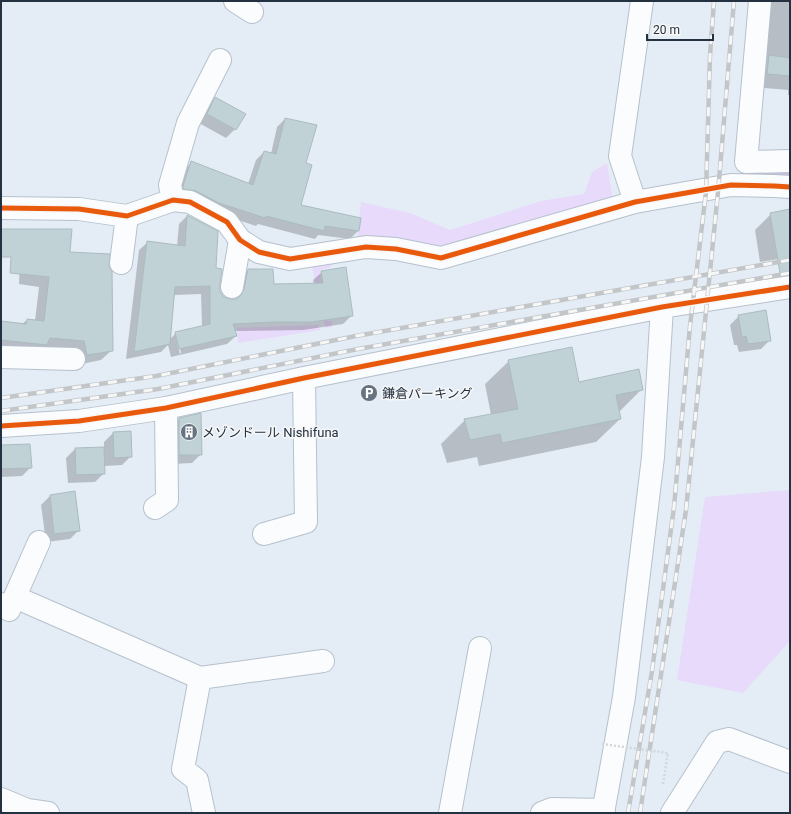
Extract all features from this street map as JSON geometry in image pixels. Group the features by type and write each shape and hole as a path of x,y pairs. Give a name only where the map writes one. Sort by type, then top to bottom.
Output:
{"street":[{"path":"635,202 620,156 642,1"},
{"path":"760,1 746,162 790,161"},
{"path":"172,200 170,185 188,123 220,60"},
{"path":"1,208 79,209 127,216 172,200 190,202 227,222 240,240 259,252 290,259 366,247 396,249 441,258 635,202 731,185 790,188"},
{"path":"121,263 127,216"},
{"path":"232,287 240,240"},
{"path":"1,426 80,421 166,408 304,378 662,306 790,287"},
{"path":"542,813 552,810 604,811 624,697 653,457 662,306"},
{"path":"1,357 74,358"},
{"path":"264,534 306,522 304,378"},
{"path":"155,508 167,500 166,408"},
{"path":"39,542 8,600 200,678 323,660"},
{"path":"450,813 480,648"},
{"path":"200,678 183,769 197,780 204,813"},
{"path":"672,813 717,742 729,739 790,762"},
{"path":"1,799 34,812"}],"path":[{"path":"602,744 668,753"}],"shaded area":[{"path":"607,163 613,201 446,249 357,239 361,202 410,213 450,230 541,201 584,194 592,172"},
{"path":"743,166 790,166 790,182 741,181"},
{"path":"332,262 333,265 330,266 330,268 320,270 328,321 332,321 332,327 325,328 312,267"},
{"path":"318,325 320,330 238,343 237,328"},
{"path":"790,490 790,641 743,693 677,680 705,497"}],"building":[{"path":"769,55 790,58 790,76 767,74"},
{"path":"215,97 246,114 236,130 207,114"},
{"path":"285,118 317,125 306,163 312,165 301,205 361,218 359,231 325,226 324,231 266,216 265,218 219,203 196,191 183,189 191,161 253,185 264,151 276,154"},
{"path":"790,209 790,272 780,273 770,213"},
{"path":"187,215 218,231 216,268 222,269 220,292 224,297 236,299 241,295 244,289 248,269 273,269 274,284 323,283 321,271 346,267 353,316 312,322 233,324 237,336 179,349 175,332 210,324 210,286 175,287 170,344 134,352 147,241 185,246"},
{"path":"1,229 72,229 70,252 110,254 109,267 112,271 113,351 87,355 84,341 50,338 47,345 1,340 1,321 26,324 27,319 44,321 49,277 10,273 11,257 1,257"},
{"path":"766,310 771,341 748,344 746,336 742,337 738,315"},
{"path":"572,347 579,382 639,369 643,390 616,395 621,419 502,443 500,434 470,440 464,419 518,409 508,360"},
{"name":"メゾンドール Nishifuna","path":"201,413 202,455 179,455 179,418"},
{"path":"131,431 132,457 114,458 113,432"},
{"path":"30,444 32,468 1,469 1,445"},
{"path":"104,447 105,474 76,475 75,448"},
{"path":"75,491 80,531 54,534 50,495"}],"railway":[{"path":"628,813 652,671 674,507 690,326 706,192 710,56 714,1"},
{"path":"640,813 686,510 718,192 734,1"},
{"path":"1,398 156,376 356,336 790,260"},
{"path":"1,411 158,389 358,349 790,273"}],"cycle path":[{"path":"1,208 79,209 127,216 173,200 190,202 227,222 240,240 259,252 290,259 366,247 396,249 441,258 635,202 731,185 790,187"},
{"path":"1,426 79,421 166,408 304,378 662,307 790,287"}],"place":[{"name":"鎌倉パーキング","path":"369,393"},
{"name":"メゾンドール Nishifuna","path":"189,432"}]}
